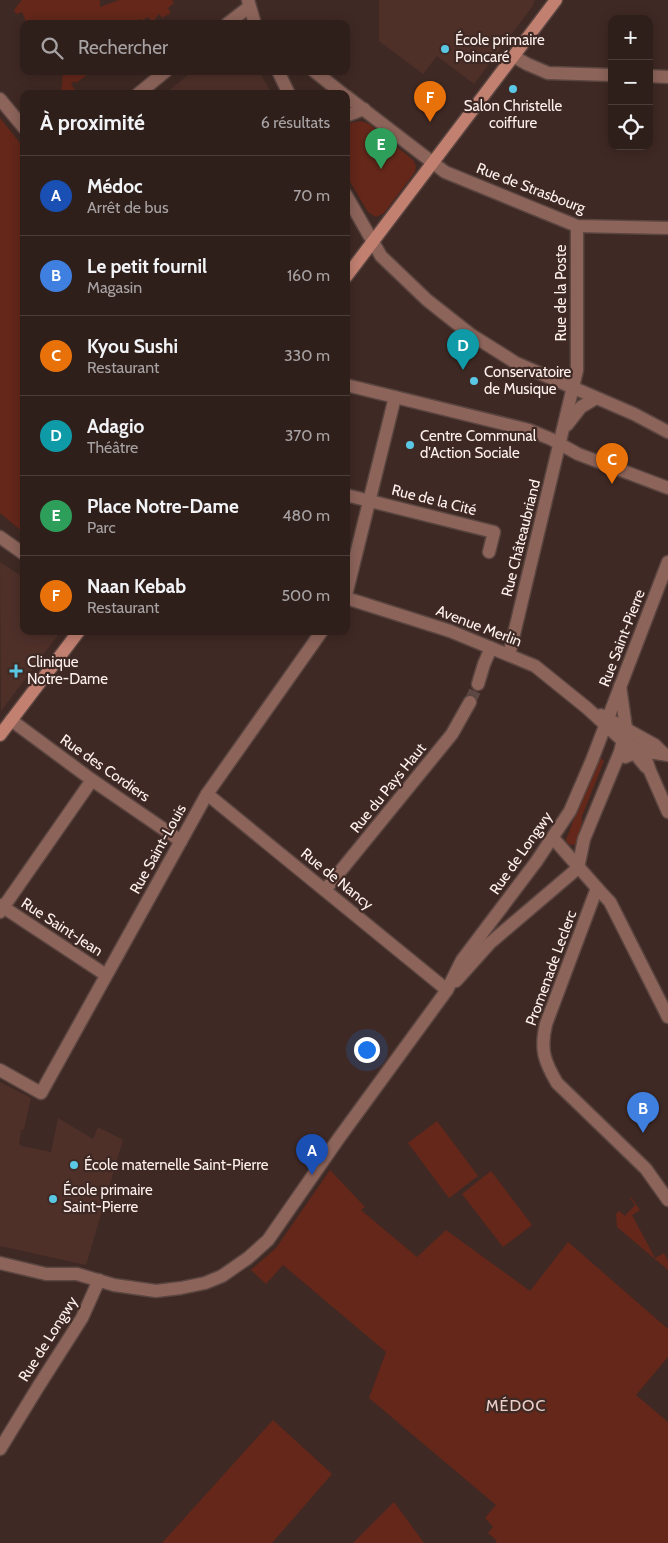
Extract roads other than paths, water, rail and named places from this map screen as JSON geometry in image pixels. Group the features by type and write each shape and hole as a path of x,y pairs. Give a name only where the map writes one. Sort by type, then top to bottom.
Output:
{"main road":[{"path":"350,272 556,0"},
{"path":"0,735 75,635"}],"street":[{"path":"231,20 248,3 254,20"},
{"path":"513,56 548,73 608,75"},
{"path":"143,90 161,75"},
{"path":"280,75 287,90"},
{"name":"Rue de Strasbourg","path":"319,75 339,90"},
{"path":"653,76 668,77"},
{"name":"Rue de Strasbourg","path":"350,99 445,172 577,226 668,228"},
{"path":"0,100 20,123"},
{"path":"350,114 364,109"},
{"path":"350,202 381,256 427,300 470,334 516,363 572,389 634,414 668,432"},
{"name":"Rue de la Poste","path":"564,429 577,370 577,226"},
{"path":"350,386 529,430 578,454 668,488"},
{"path":"350,580 395,397"},
{"path":"564,429 581,407 596,398"},
{"name":"Rue Châteaubriand","path":"509,655 564,429"},
{"name":"Rue de la Cité","path":"350,496 494,532 489,552"},
{"path":"0,537 20,551"},
{"name":"Rue Saint-Pierre","path":"607,721 668,562"},
{"name":"Avenue Merlin","path":"350,597 450,631 535,666 622,734"},
{"name":"Rue Saint-Louis","path":"0,1070 41,1093 207,794 319,635"},
{"path":"478,684 491,648"},
{"path":"578,868 584,839 585,821 616,743 622,734 620,686"},
{"name":"Rue du Pays Haut","path":"325,890 452,734 470,702"},
{"name":"Rue des Cordiers","path":"11,720 92,780 181,841"},
{"name":"Rue de Longwy","path":"0,1449 82,1318 99,1280 114,1285 156,1291 206,1283 222,1276 248,1258 268,1240 333,1145 447,990 462,960 553,838 570,811 607,721"},
{"path":"622,734 638,735 663,754"},
{"path":"622,734 640,750"},
{"path":"638,735 640,750 668,812"},
{"path":"584,839 598,822 630,749 663,754"},
{"path":"625,757 632,754 636,755 650,770"},
{"path":"650,770 650,758 663,754"},
{"path":"1,908 92,780"},
{"name":"Rue de Nancy","path":"207,794 447,990"},
{"path":"553,838 610,902 668,1017"},
{"name":"Rue de Longwy","path":"447,990 490,943 578,868"},
{"name":"Promenade Leclerc","path":"597,888 546,1024 542,1040 544,1053 548,1068 557,1083 646,1169 667,1197"},
{"name":"Rue Saint-Jean","path":"1,908 106,975"},
{"path":"0,1263 46,1274 77,1274 99,1280"}],"tunnel":[{"path":"470,702 478,684"}],"place":[{"name":"École primaire Poincaré","path":"445,49"},
{"name":"Salon Christelle coiffure","path":"513,89"},
{"name":"Naan Kebab","path":"430,122"},
{"name":"Place Notre-Dame","path":"381,169"},
{"name":"Adagio","path":"463,370"},
{"name":"Conservatoire de Musique","path":"474,381"},
{"name":"Centre Communal d'Action Sociale","path":"410,445"},
{"name":"Kyou Sushi","path":"612,484"},
{"name":"Clinique Notre-Dame","path":"16,671"},
{"name":"Le petit fournil","path":"643,1133"},
{"name":"École maternelle Saint-Pierre","path":"74,1165"},
{"name":"Médoc","path":"312,1175"},
{"name":"École primaire Saint-Pierre","path":"53,1199"}],"district":[{"name":"MÉDOC","path":"516,1405"}]}
